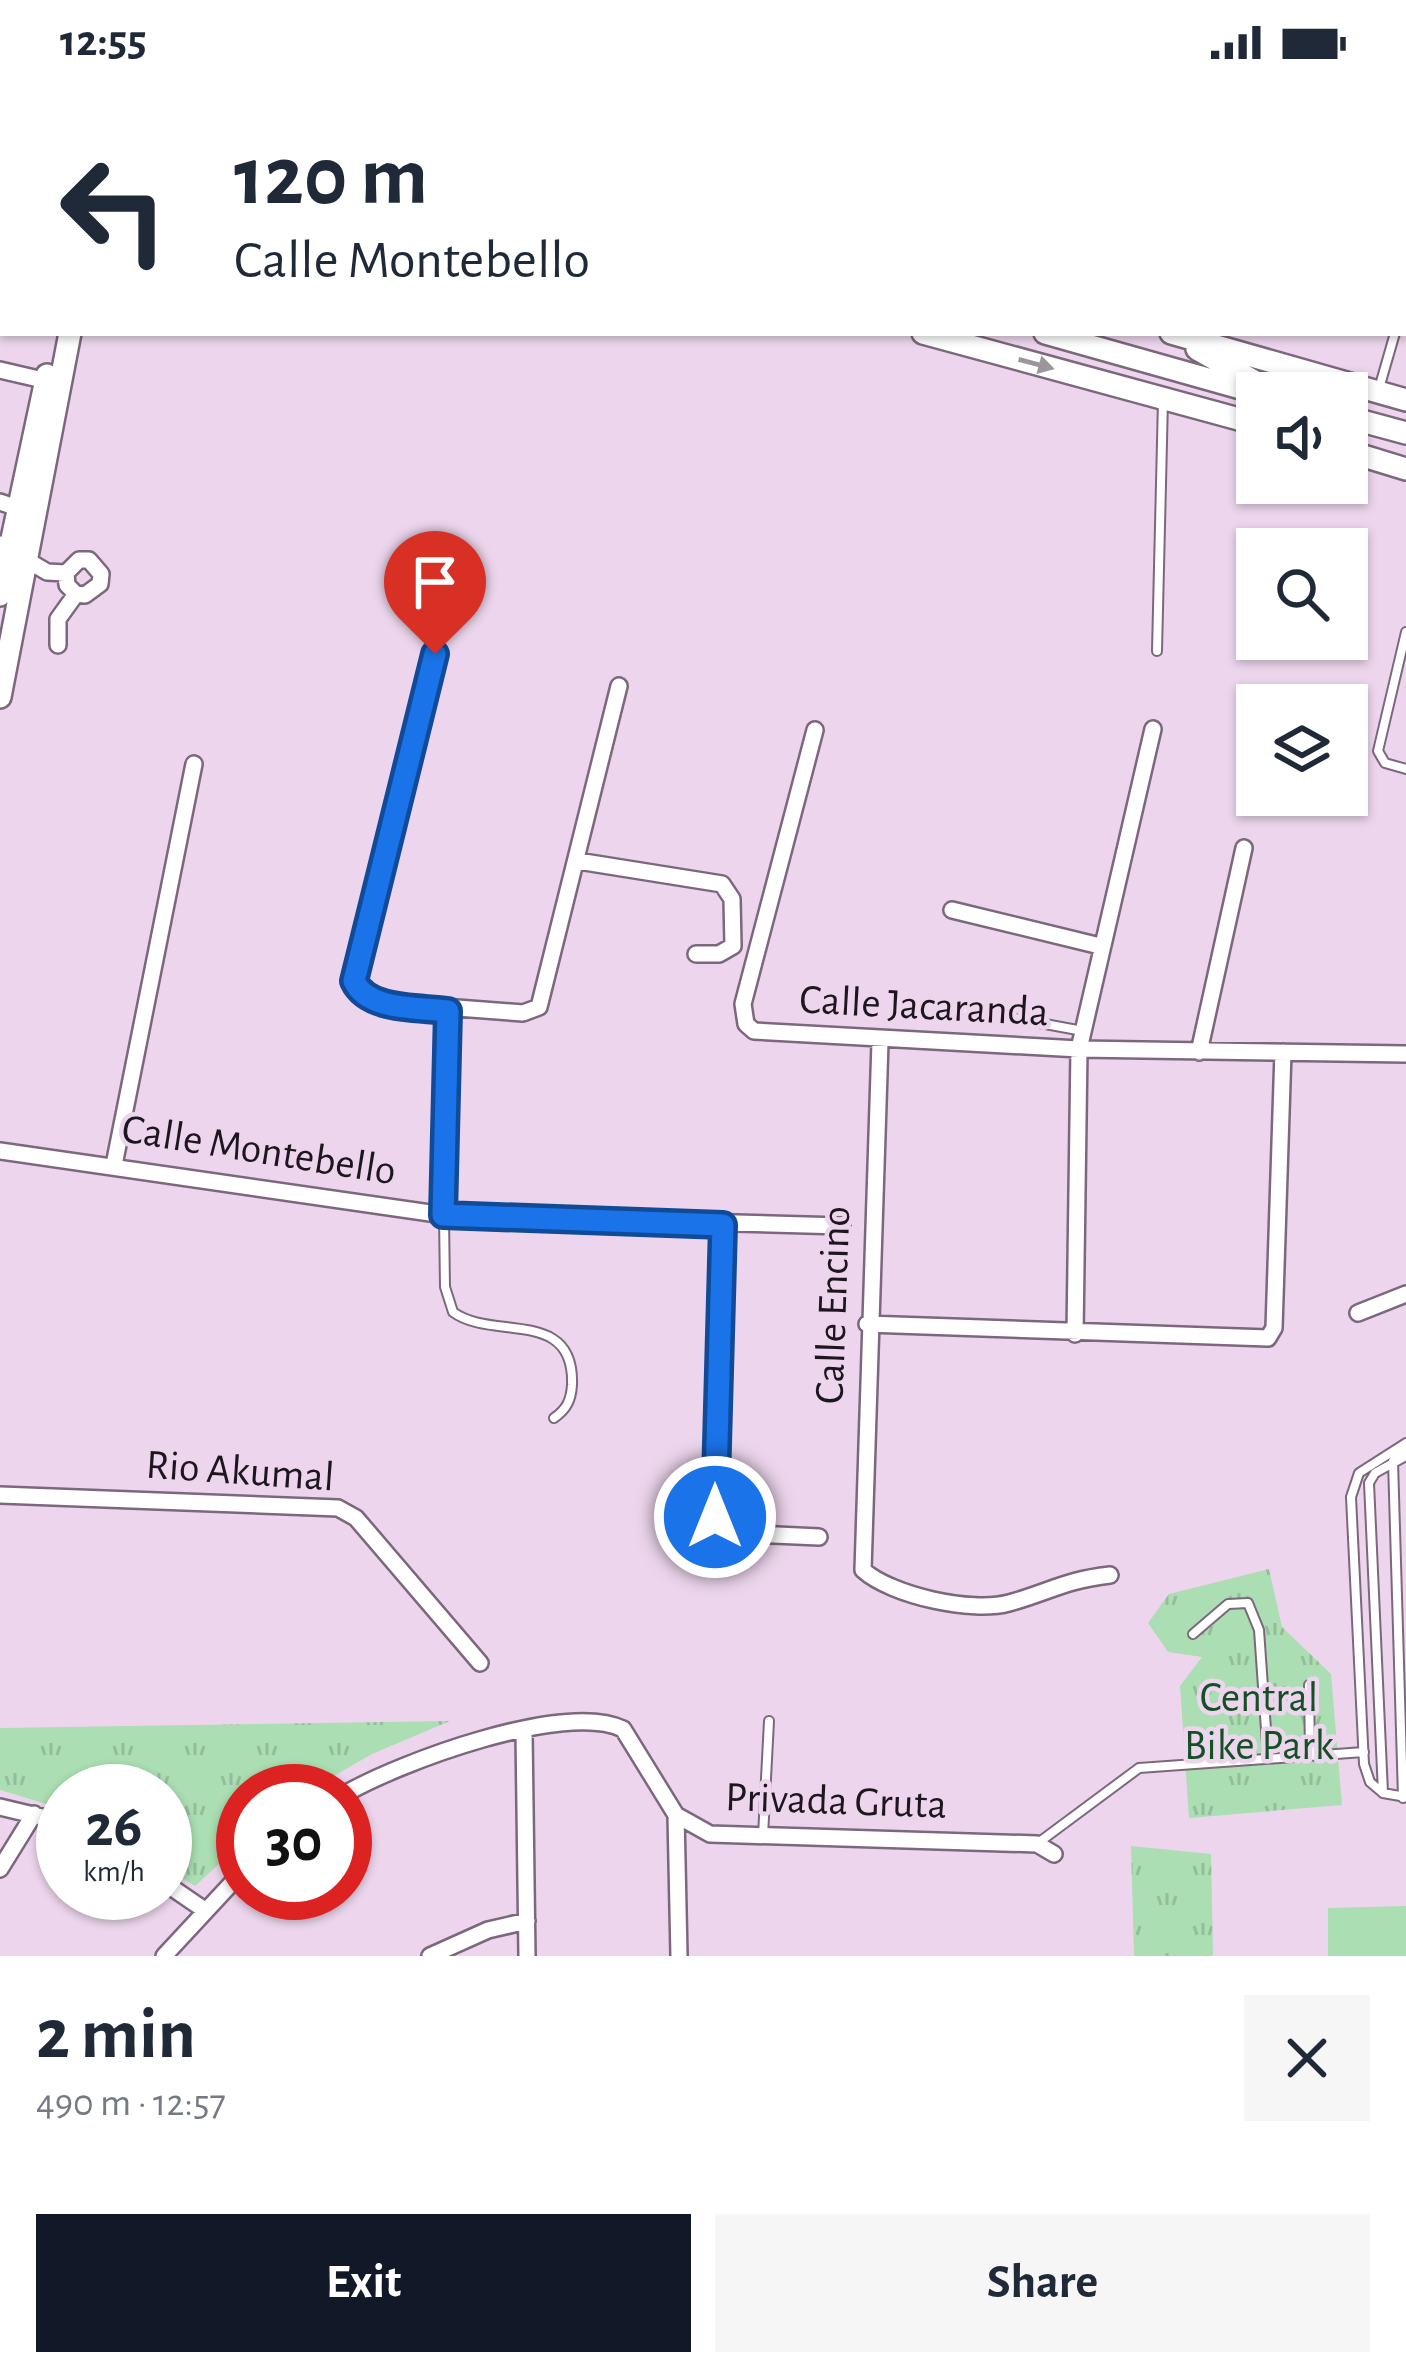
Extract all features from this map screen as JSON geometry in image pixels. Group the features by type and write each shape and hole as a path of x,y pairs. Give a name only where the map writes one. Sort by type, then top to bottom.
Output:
{"main road":[{"path":"52,382 56,336"},
{"path":"0,697 18,508 69,336"},
{"path":"934,336 1236,418"},
{"path":"1056,336 1236,387"},
{"path":"1180,336 1236,372"},
{"path":"1181,336 1406,400"},
{"path":"1368,422 1404,430"},
{"path":"1368,457 1406,469"},
{"path":"0,595 12,552"}],"street":[{"path":"0,370 52,382"},
{"path":"12,552 47,572 65,572 79,560 97,566 101,574 94,592 76,594 58,619 58,645"},
{"path":"65,572 67,585 76,594"},
{"path":"435,654 354,981 365,996 379,1002 448,1011 536,1010 544,998 619,686"},
{"path":"1075,1334 1079,1049 1153,729"},
{"name":"Calle Jacaranda","path":"815,730 743,1016 763,1035 1079,1049 1406,1054"},
{"path":"114,1165 194,764"},
{"path":"1199,1052 1244,848"},
{"path":"578,861 722,884 732,899 733,946 719,954 696,954"},
{"path":"952,910 1100,946"},
{"path":"443,1215 448,1011"},
{"name":"Calle Encino","path":"880,1042 867,1324 863,1570 892,1586 985,1607 1010,1603 1065,1580 1110,1575"},
{"path":"867,1324 1258,1341 1274,1328 1283,1052"},
{"name":"Calle Montebello","path":"0,1151 443,1215 842,1226"},
{"path":"723,1225 715,1517 721,1528 732,1533 819,1537"},
{"path":"1358,1313 1406,1294"},
{"name":"Rio Akumal","path":"0,1495 338,1508 356,1518 480,1663"},
{"name":"Privada Gruta","path":"372,1781 427,1755 590,1720 623,1729 676,1815 710,1834 1036,1844 1054,1855"},
{"path":"524,1732 526,1956"},
{"path":"0,1807 34,1814 0,1869"},
{"path":"676,1815 679,1956"},
{"path":"164,1956 216,1896"},
{"path":"192,1901 203,1909"},
{"path":"430,1956 488,1930 527,1921"}],"lane":[{"path":"1378,393 1394,336"},
{"path":"1156,651 1163,399"},
{"path":"1406,632 1378,751 1385,763 1406,769"},
{"path":"964,1009 1083,1031"},
{"path":"443,1215 445,1288 453,1312 475,1325 537,1330 561,1349 572,1390 568,1404 554,1418"},
{"path":"1383,1793 1369,1484 1406,1449"},
{"path":"1393,1461 1405,1797 1383,1793 1370,1782 1364,1752 1353,1482 1406,1449"},
{"path":"1192,1634 1228,1604 1248,1603 1259,1630 1268,1758"},
{"path":"1310,1685 1310,1754"},
{"path":"763,1837 770,1721"},
{"path":"1036,1844 1129,1772 1364,1752"}],"green space":[{"name":"Central Bike Park","path":"1269,1569 1282,1627 1331,1674 1342,1805 1189,1818 1180,1686 1202,1657 1168,1652 1148,1623 1169,1594"},
{"path":"450,1721 355,1764 216,1764 216,1867 195,1886 192,1764 36,1764 36,1801 0,1790 0,1728"},
{"path":"1131,1846 1211,1854 1213,1956 1134,1956"},
{"path":"1406,1906 1406,1956 1328,1956 1328,1908"}],"route":[{"path":"435,654 364,924 354,981 365,996 379,1002 448,1011 443,1215 723,1225 715,1517"}]}
